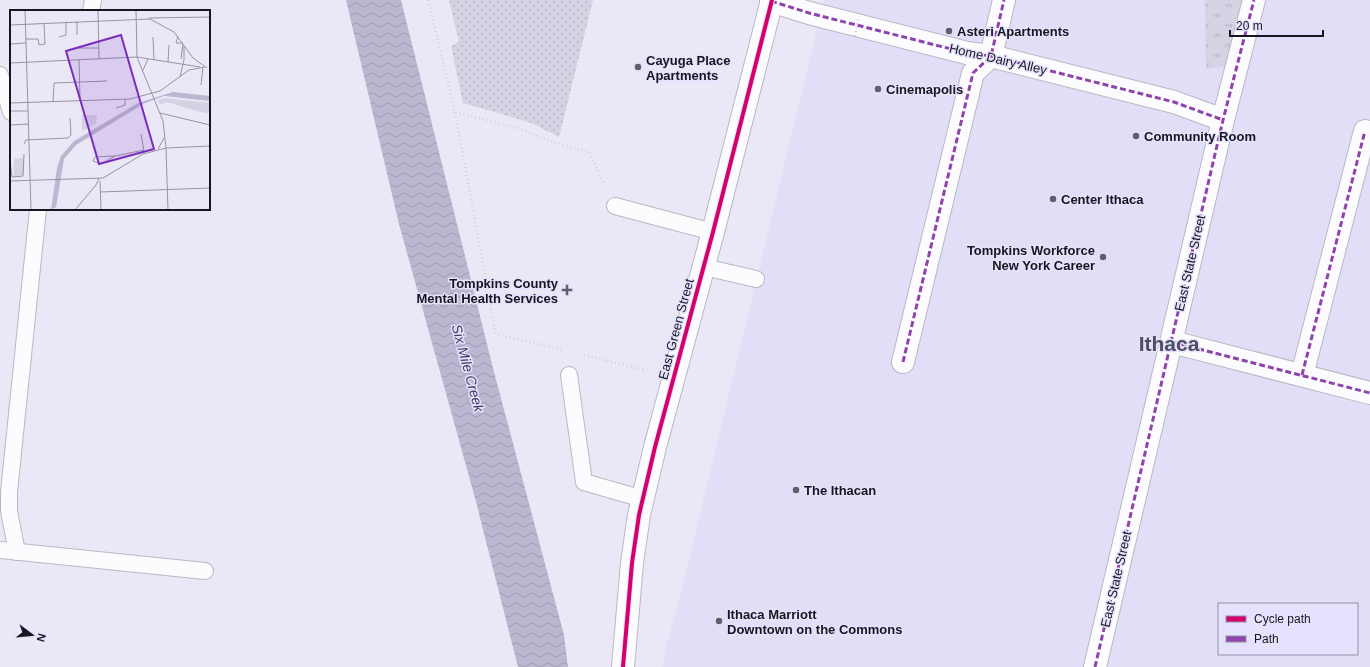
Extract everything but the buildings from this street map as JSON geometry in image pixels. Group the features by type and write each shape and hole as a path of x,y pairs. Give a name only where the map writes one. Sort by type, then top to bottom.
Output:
{"main road":[{"name":"Home Dairy Alley","path":"772,0 809,13 967,53 991,56 1174,102 1223,120"},
{"name":"East Green Street","path":"623,667 632,563 639,515 655,447 704,267 772,0"},
{"path":"903,362 973,73 991,56 1004,0"},
{"name":"East State Street","path":"1095,667 1223,120 1254,0"},
{"path":"1302,375 1365,131"},
{"path":"1172,342 1370,393"}],"lane":[{"path":"91,10 94,0"},
{"path":"0,75 10,109"},
{"path":"614,206 713,232"},
{"path":"17,552 9,511 9,492 38,210"},
{"path":"704,267 756,279"},
{"path":"569,375 584,482 643,499"},
{"path":"0,550 205,571"}],"path":[{"path":"428,0 455,112 496,334"},
{"path":"855,36 859,16"},
{"path":"455,112 518,128 552,142 589,152 614,206"}],"shaded area":[{"path":"824,0 1370,0 1370,667 663,667 666,647 679,601"}],"green space":[{"path":"449,0 593,0 559,137 532,123 463,103 451,46 459,42"},
{"path":"1205,0 1245,0 1246,63 1206,69"}],"water":[{"name":"Six Mile Creek","path":"346,0 401,0 494,372 564,635 568,667 518,667 475,498 399,224"}],"marked path":[{"path":"903,362 973,73 991,56 1004,0"},
{"path":"1095,667 1223,120 1254,0"},
{"path":"771,1 809,13 967,53 991,56 1174,102 1223,120"},
{"path":"1302,375 1365,131"},
{"path":"1172,342 1370,393"}],"cycle path":[{"path":"623,667 632,563 639,515 655,447 713,232 772,0"}],"place":[{"name":"Asteri Apartments","path":"949,31"},
{"name":"Cayuga Place Apartments","path":"638,67"},
{"name":"Cinemapolis","path":"878,89"},
{"name":"Community Room","path":"1136,136"},
{"name":"Center Ithaca","path":"1053,199"},
{"name":"Tompkins Workforce New York Career","path":"1103,257"},
{"name":"Tompkins County Mental Health Services","path":"567,290"},
{"name":"The Ithacan","path":"796,490"},
{"name":"Ithaca Marriott Downtown on the Commons","path":"719,621"}],"district":[{"name":"Ithaca","path":"1169,343"}]}
